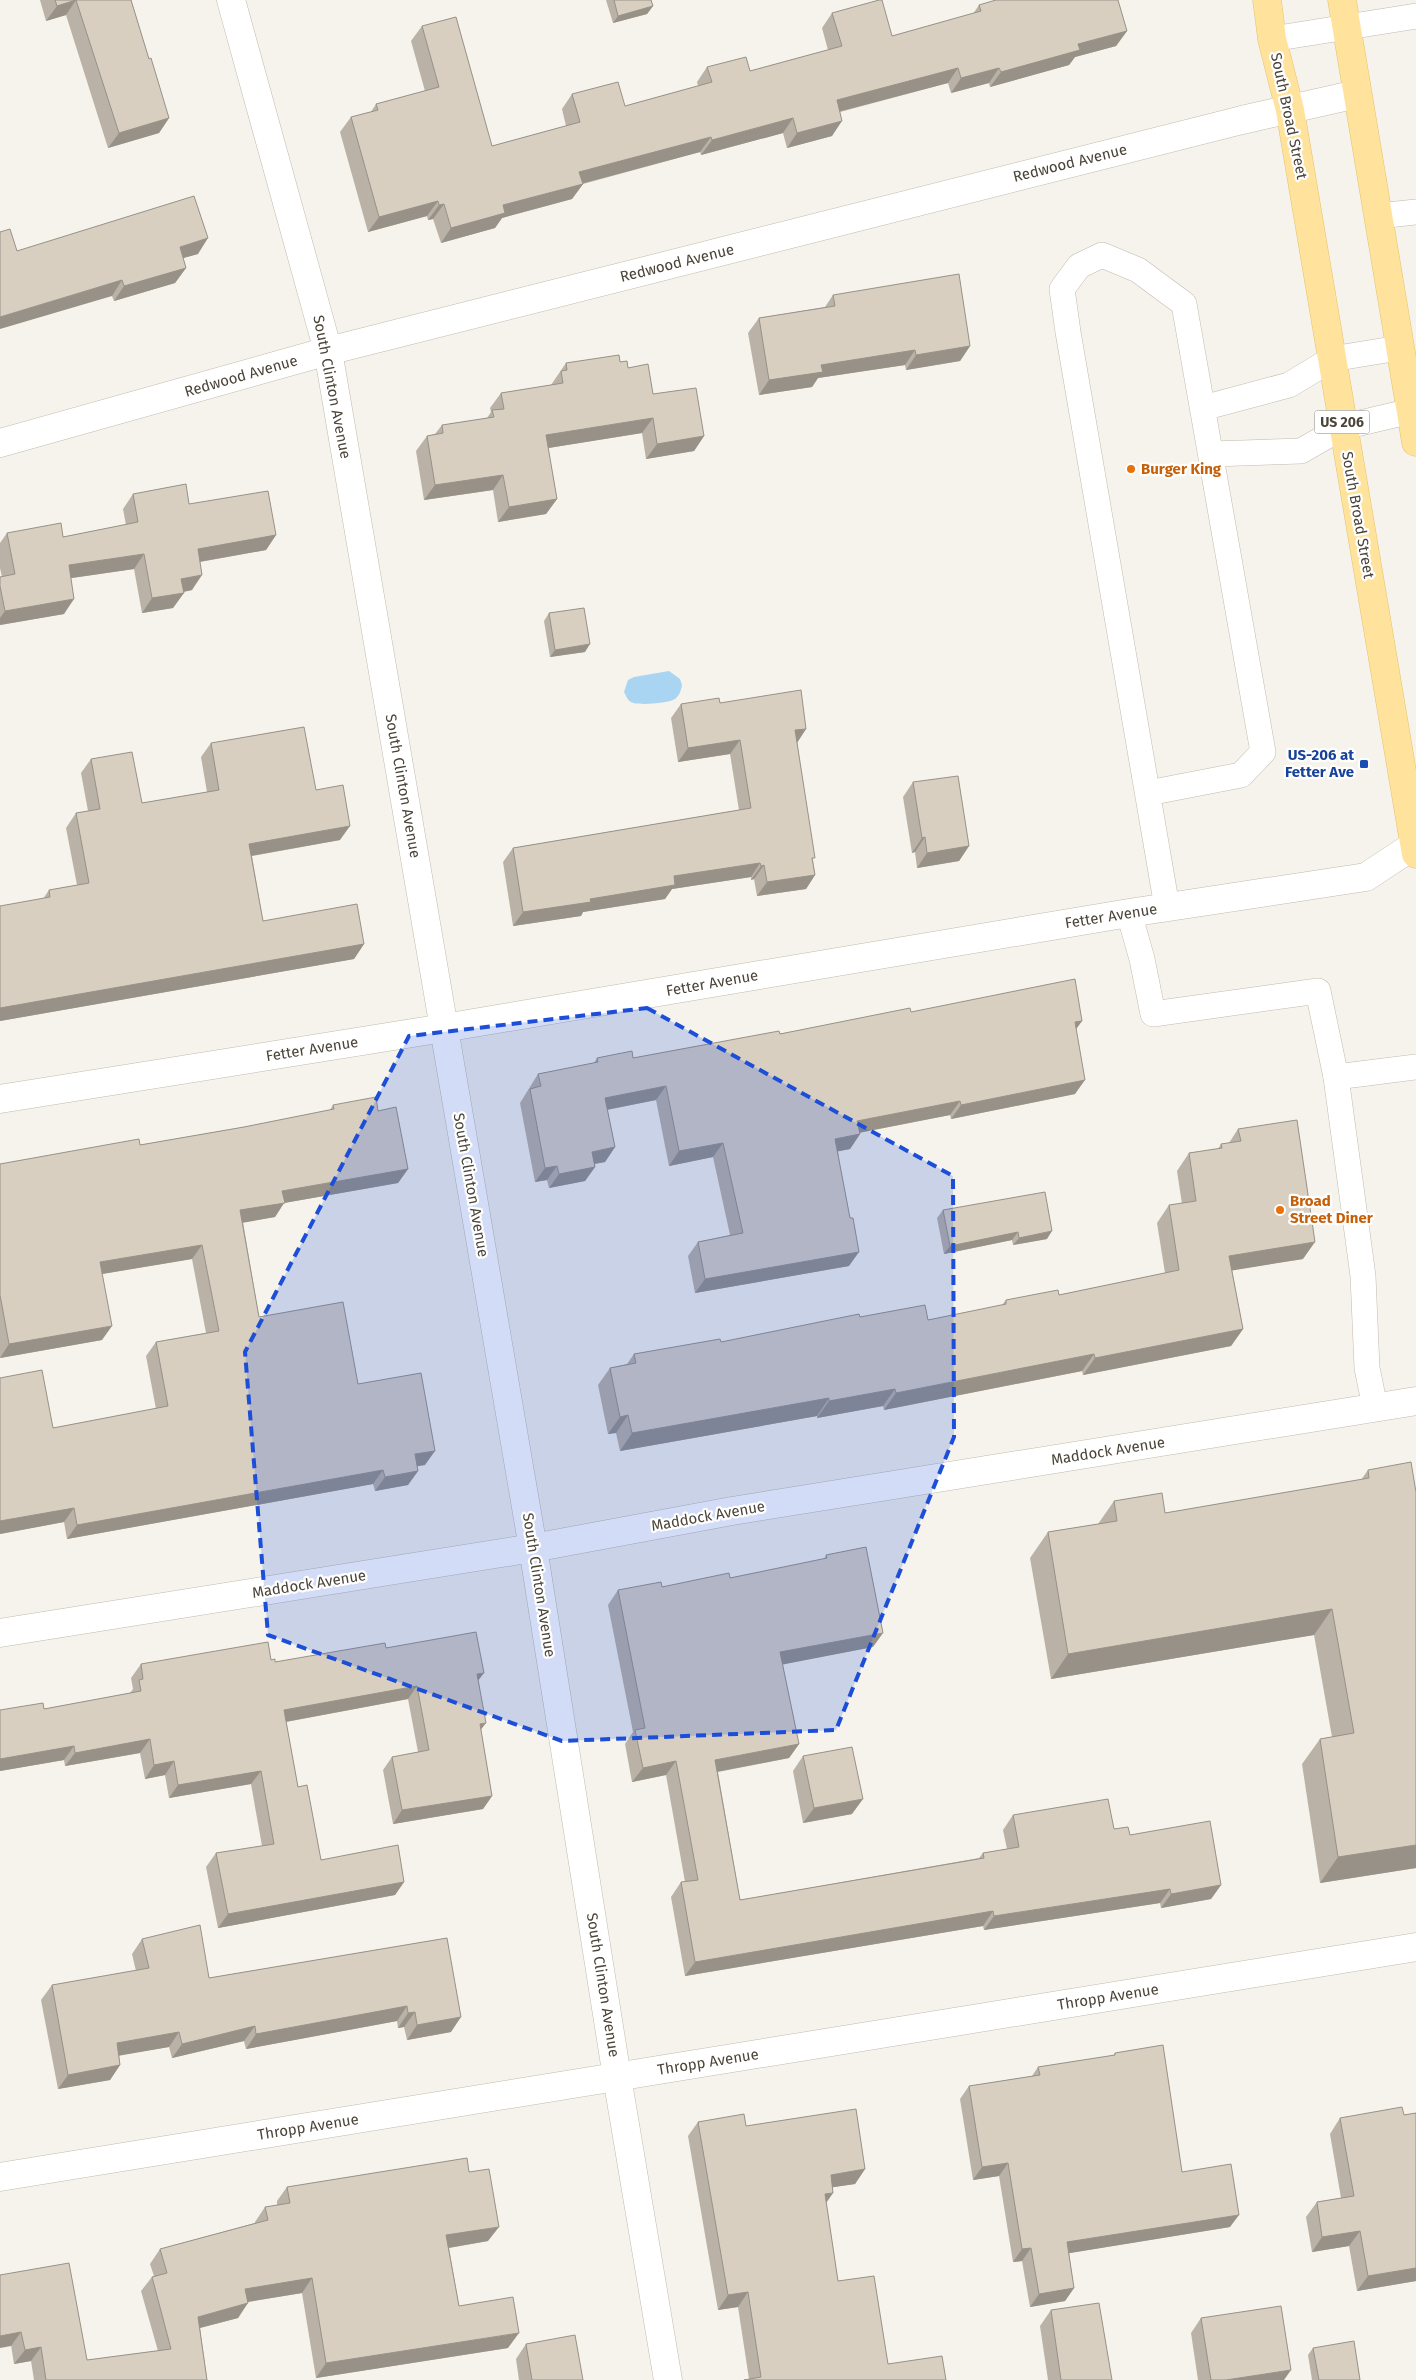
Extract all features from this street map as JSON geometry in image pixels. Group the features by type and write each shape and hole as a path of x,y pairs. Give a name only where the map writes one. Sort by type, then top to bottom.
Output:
{"main road":[{"name":"South Broad Street","path":"1267,0 1272,39 1290,110 1415,848"},
{"path":"1342,0 1400,348 1414,411 1416,442"}],"street":[{"name":"South Clinton Avenue","path":"231,0 328,351 533,1548 617,2077 668,2380"},
{"name":"Redwood Avenue","path":"0,443 328,351 1242,120 1357,94"},
{"name":"Fetter Avenue","path":"0,1099 444,1028 1129,913 1366,877 1415,848"},
{"name":"Maddock Avenue","path":"0,1633 533,1548 732,1511 1416,1401"},
{"name":"Thropp Avenue","path":"0,2177 1416,1947"}],"lane":[{"path":"1272,39 1416,16"},
{"path":"1378,216 1416,212"},
{"path":"1148,793 1241,775 1263,752 1184,304 1138,270 1102,255 1079,266 1062,289 1167,907"},
{"path":"1203,408 1289,385 1332,359 1400,348"},
{"path":"1211,454 1301,452 1343,427 1414,411"},
{"path":"1129,913 1142,959 1153,1014 1318,991 1336,1077 1363,1276 1367,1368 1375,1407"},
{"path":"1336,1077 1416,1067"}],"highlighted area":[{"path":"647,1008 953,1176 954,1437 836,1730 562,1741 268,1635 245,1352 409,1036"}],"water":[{"path":"669,671 680,679 682,685 681,691 675,699 646,704 634,703 628,699 624,692 628,680 634,677"}],"building":[{"path":"55,0 76,0 57,6"},
{"path":"76,0 131,0 169,118 119,133"},
{"path":"614,0 651,0 653,6 618,16"},
{"path":"882,0 892,36 981,11 979,5 996,0 1118,0 1127,31 1078,44 1080,50 1001,72 999,68 961,78 958,68 837,100 842,121 797,133 793,118 712,140 711,137 579,172 583,184 503,205 505,213 451,228 444,204 439,205 438,201 379,217 351,117 378,110 376,104 439,87 422,26 456,17 492,146 580,122 572,94 618,82 625,106 712,82 707,67 746,57 750,71 842,46 832,13"},
{"path":"194,196 208,238 180,247 186,268 124,286 122,280 0,317 0,232 10,229 17,251"},
{"path":"959,274 970,346 916,355 915,350 821,365 823,372 769,380 759,318 835,306 833,295"},
{"path":"619,355 620,362 627,361 628,368 648,364 653,394 696,388 704,436 657,444 653,418 546,435 557,499 509,507 503,475 435,485 427,436 443,433 442,425 494,417 492,410 504,409 501,393 563,383 561,371 567,370 566,363"},
{"path":"186,484 189,504 268,491 276,535 198,549 202,575 181,579 184,593 152,598 144,554 69,565 74,599 5,611 0,577 15,574 7,533 61,523 63,537 138,522 133,494"},
{"path":"584,608 590,644 555,650 549,613"},
{"path":"801,690 806,729 795,730 815,858 812,858 815,875 767,882 764,865 761,866 760,863 674,876 675,885 590,899 591,902 523,912 513,848 751,808 740,740 688,748 681,704 719,698 720,703"},
{"path":"304,727 316,790 343,785 350,826 249,844 263,921 357,904 364,944 0,1008 0,906 50,897 49,890 89,883 76,813 100,809 91,759 132,752 142,803 219,790 211,743"},
{"path":"958,776 969,846 927,853 925,837 922,838 913,782"},
{"path":"1075,979 1082,1021 1075,1022 1085,1080 961,1105 960,1101 857,1121 860,1134 835,1139 850,1218 853,1218 859,1252 705,1279 698,1242 743,1233 723,1143 679,1151 666,1086 605,1098 615,1147 592,1152 595,1167 559,1174 557,1166 545,1168 530,1089 541,1086 538,1074 598,1062 597,1058 632,1051 633,1058 779,1031 780,1034 910,1008 911,1012"},
{"path":"376,1097 378,1111 396,1107 408,1169 282,1191 285,1203 240,1210 259,1317 343,1302 358,1384 421,1373 435,1451 415,1454 418,1471 385,1477 383,1470 77,1525 74,1508 0,1521 0,1378 42,1370 53,1428 168,1406 156,1342 219,1331 202,1245 100,1262 112,1326 9,1344 0,1295 0,1164 139,1139 140,1145 244,1127 334,1109 333,1105"},
{"path":"1297,1120 1315,1242 1229,1256 1243,1329 1095,1358 1094,1354 896,1393 895,1389 829,1401 829,1398 632,1433 628,1415 620,1417 610,1368 636,1363 634,1354 720,1339 721,1342 859,1314 860,1317 925,1305 928,1320 1006,1304 1006,1300 1058,1290 1059,1295 1179,1270 1169,1205 1196,1201 1189,1153 1222,1148 1221,1144 1241,1141 1238,1129"},
{"path":"1045,1192 1052,1231 1019,1238 1018,1232 950,1246 943,1210"},
{"path":"1411,1462 1416,1492 1416,1845 1338,1857 1320,1739 1354,1733 1332,1609 1068,1654 1048,1532 1117,1521 1114,1501 1162,1493 1165,1513 1369,1478 1368,1470"},
{"path":"866,1547 883,1633 780,1652 799,1744 715,1760 740,1900 984,1858 983,1853 1019,1847 1013,1815 1108,1799 1114,1829 1128,1827 1130,1835 1210,1821 1221,1885 1171,1894 1170,1889 994,1916 993,1911 695,1962 681,1882 698,1880 676,1761 643,1768 635,1730 645,1728 618,1590 661,1582 662,1587 729,1573 730,1578 827,1558 826,1555"},
{"path":"476,1632 484,1673 477,1674 486,1723 480,1724 492,1796 402,1810 392,1757 429,1750 417,1686 284,1710 298,1787 307,1785 321,1860 398,1845 404,1882 228,1914 216,1853 274,1844 261,1771 178,1785 174,1761 154,1765 150,1739 75,1753 74,1746 0,1759 0,1710 43,1703 44,1709 141,1691 139,1680 143,1679 141,1664 268,1642 271,1660 275,1659 275,1662 385,1643 386,1648"},
{"path":"852,1747 863,1799 814,1808 803,1756"},
{"path":"200,1925 209,1978 447,1938 461,2017 417,2025 415,2012 408,2013 407,2006 256,2034 255,2026 182,2044 179,2032 117,2043 120,2065 68,2075 52,1985 149,1968 142,1939"},
{"path":"1163,2045 1182,2172 1231,2164 1239,2215 1067,2242 1074,2288 1039,2294 1031,2248 1022,2249 1008,2163 982,2167 969,2086 1040,2075 1038,2067 1115,2055 1115,2053"},
{"path":"1402,2107 1404,2115 1416,2113 1416,2268 1368,2276 1360,2231 1322,2237 1317,2202 1354,2196 1340,2118"},
{"path":"856,2109 865,2169 831,2175 833,2193 825,2194 838,2281 874,2276 888,2364 942,2356 946,2380 744,2380 761,2377 748,2292 728,2295 698,2122 744,2114 746,2126"},
{"path":"467,2158 469,2172 489,2169 499,2227 446,2235 459,2306 513,2297 519,2333 326,2363 312,2278 245,2289 248,2303 198,2317 207,2380 46,2380 41,2347 25,2350 21,2332 0,2336 0,2275 69,2263 87,2360 171,2349 152,2277 167,2273 160,2249 268,2220 265,2207 290,2203 287,2187"},
{"path":"1099,2303 1112,2380 1061,2380 1051,2310"},
{"path":"1281,2306 1291,2370 1226,2380 1211,2380 1201,2318"},
{"path":"575,2335 583,2380 532,2380 526,2344"},
{"path":"1354,2341 1360,2380 1319,2380 1313,2348"}],"place":[{"name":"Burger King","path":"1131,469"},
{"name":"US-206 at Fetter Ave","path":"1364,764"},
{"name":"Broad Street Diner","path":"1280,1210"}]}
